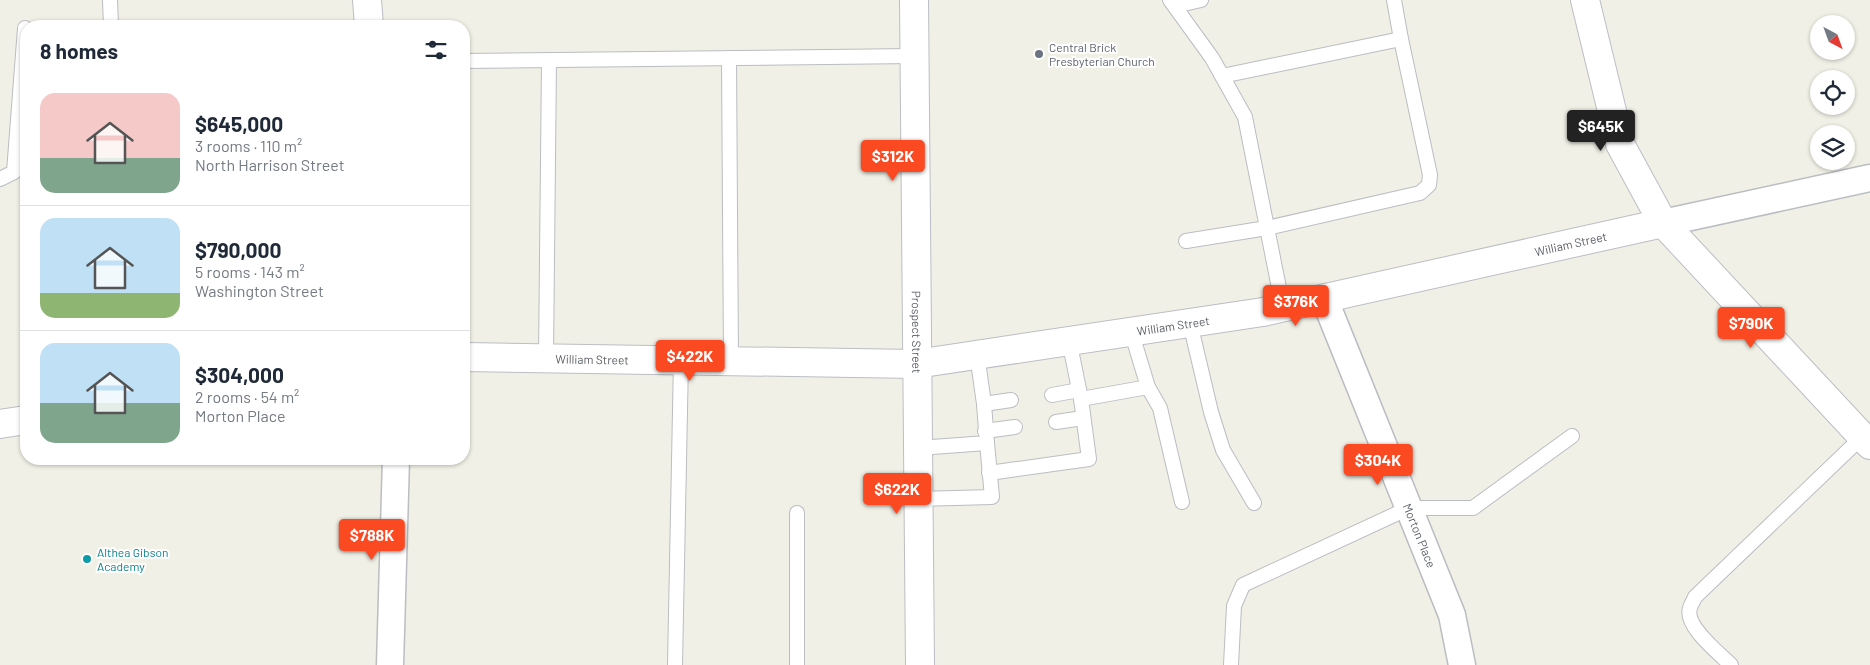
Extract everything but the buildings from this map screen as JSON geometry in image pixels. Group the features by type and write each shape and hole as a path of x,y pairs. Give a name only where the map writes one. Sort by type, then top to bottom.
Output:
{"street":[{"path":"366,0 368,20"},
{"name":"Prospect Street","path":"914,0 920,665"},
{"path":"1585,0 1620,144 1663,223 1866,441"},
{"name":"William Street","path":"470,357 916,364 1283,308 1870,178"},
{"name":"Morton Place","path":"1324,298 1452,615 1462,665"},
{"path":"0,424 20,421"},
{"path":"390,665 396,465"}],"lane":[{"path":"110,0 111,20"},
{"path":"1172,3 1201,0"},
{"path":"1186,241 1267,228 1420,193 1429,185 1430,175 1394,0"},
{"path":"1172,3 1212,58 1245,117 1283,308"},
{"path":"1222,76 1401,39"},
{"path":"470,61 914,56"},
{"path":"728,58 730,361"},
{"path":"546,358 549,60"},
{"path":"0,179 14,172 20,131"},
{"path":"1190,322 1211,412 1223,450 1254,502"},
{"path":"1131,331 1148,387 1160,408 1182,502"},
{"path":"989,473 1089,458 1080,394 1069,340"},
{"path":"918,499 992,497 984,404 977,354"},
{"path":"675,665 681,360"},
{"path":"1052,395 1148,387"},
{"path":"984,404 1011,400"},
{"path":"1056,422 1083,418"},
{"path":"918,448 986,437 1016,427"},
{"path":"1232,665 1234,606 1243,585 1409,508 1473,508 1572,436"},
{"path":"1731,665 1701,635 1692,623 1689,610 1696,597 1866,441"},
{"path":"797,513 797,665"}],"place":[{"name":"Central Brick Presbyterian Church","path":"1039,54"},
{"name":"Althea Gibson Academy","path":"87,559"}]}
